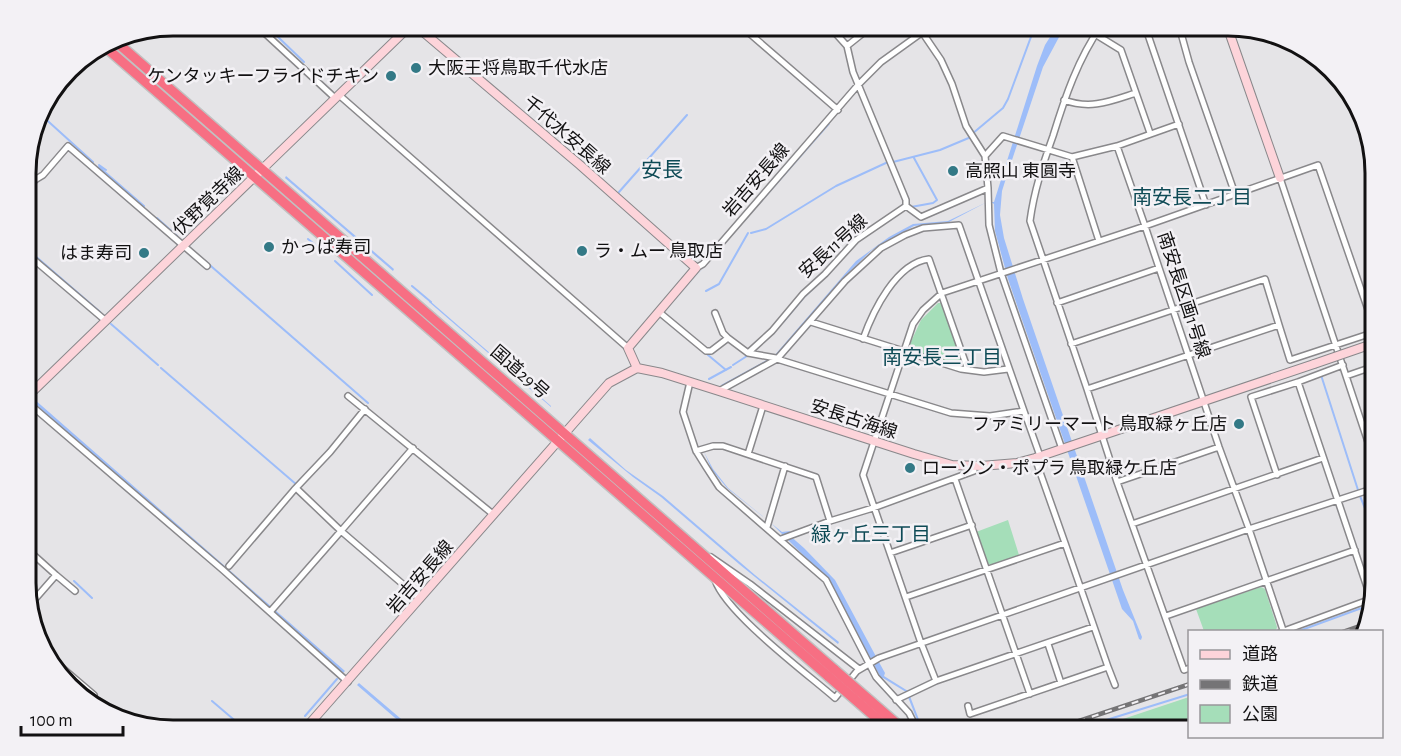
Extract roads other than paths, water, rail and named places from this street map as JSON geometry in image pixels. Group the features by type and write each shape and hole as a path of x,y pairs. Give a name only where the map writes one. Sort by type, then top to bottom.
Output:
{"highway":[{"name":"国道29号","path":"121,46 701,552 880,720"},
{"name":"国道29号","path":"111,51 714,577 891,720"}],"street":[{"path":"270,36 301,66 628,348 637,368"},
{"name":"伏野覚寺線","path":"36,390 400,36"},
{"name":"千代水安長線","path":"428,36 580,165 696,268"},
{"path":"753,36 838,110"},
{"path":"838,36 847,46 858,85 902,190 906,206 921,217 923,228"},
{"path":"847,46 860,36"},
{"name":"岩吉安長線","path":"628,348 858,85 881,62 915,36"},
{"path":"930,36 952,84 966,126 985,156 989,225 1001,273 1064,448"},
{"path":"1094,36 1077,67 1064,100 1033,196 1030,221 1101,437 1184,670 1188,669"},
{"path":"1098,36 1121,50 1150,133"},
{"path":"1148,36 1206,205"},
{"path":"1182,36 1235,194"},
{"path":"1231,36 1365,434"},
{"path":"1064,100 1087,106 1102,104 1136,93"},
{"path":"985,156 1003,136 1072,157 1117,146 1179,124"},
{"path":"36,180 68,146 207,266"},
{"path":"1117,146 1145,226 1318,165 1365,302"},
{"path":"1072,157 1099,241"},
{"path":"921,217 987,188"},
{"name":"安長11号線","path":"748,353 772,332 803,294 856,240 906,206"},
{"path":"719,391 777,359 845,281 881,248 923,228 959,225 1024,411 1093,627 1115,685"},
{"name":"南安長区画1号線","path":"936,681 863,475 916,318 942,293 1145,226 1282,630"},
{"path":"863,339 884,295 905,271 921,260 929,259 968,370"},
{"path":"36,262 106,321"},
{"path":"1057,303 1159,268"},
{"path":"1071,344 1265,279 1290,360 1365,334"},
{"path":"659,312 706,351 711,351 728,338"},
{"path":"715,314 723,333 748,353 777,359 961,415 990,416 1024,411"},
{"path":"811,322 968,370 984,372 1008,369"},
{"path":"1087,389 1279,325"},
{"path":"1101,437 1365,346"},
{"path":"1251,397 1342,365"},
{"name":"岩吉安長線","path":"313,720 609,383 637,368"},
{"name":"安長古海線","path":"637,368 662,373 952,465 981,466 1017,462 1101,437"},
{"path":"1346,376 1365,369"},
{"path":"690,382 683,412 696,451 719,487 826,580 876,676 912,720"},
{"path":"1298,382 1365,581"},
{"path":"1248,386 1277,475"},
{"path":"348,396 494,515"},
{"path":"748,454 763,406"},
{"path":"36,409 348,682"},
{"path":"229,566 365,409"},
{"path":"696,451 713,446 723,446 816,477 830,521"},
{"path":"1117,482 1219,447"},
{"path":"270,612 413,448"},
{"path":"1132,524 1323,458"},
{"path":"766,527 785,466"},
{"path":"955,470 956,479 1030,694"},
{"path":"781,539 974,471"},
{"path":"297,489 341,531 420,599"},
{"path":"714,577 722,595 756,629 835,698 859,669 879,658 1249,529 1365,491"},
{"path":"890,553 972,525"},
{"path":"906,597 1065,543"},
{"path":"1166,616 1355,550"},
{"path":"701,552 744,580 859,669"},
{"path":"36,557 75,591"},
{"path":"37,596 56,575"},
{"path":"1285,630 1364,602"},
{"path":"896,700 936,681 1093,627"},
{"path":"1048,644 1061,683"},
{"path":"968,706 970,714 1108,667"}],"water":[{"path":"1051,36 1060,36 1043,67 1002,191 1000,215 1004,238 1023,299 1123,590 1142,637 1141,640 1133,621 1122,609 1008,279 995,231 994,204 991,202 994,202 1045,45"},
{"path":"830,124 664,313 812,144"},
{"path":"286,176 394,269 393,271 285,178"},
{"path":"987,202 949,222 914,226 872,250 845,276 775,357 721,385 774,356 856,261 889,237 913,224 948,221"},
{"path":"429,302 551,406 551,407"},
{"path":"36,401 345,671 343,673 36,404"},
{"path":"590,438 626,470 663,496 755,575 839,642 838,644 661,497 633,477 588,440"},
{"path":"704,452 713,469 728,488 769,521 727,488 712,470"},
{"path":"771,523 782,532 790,531 788,534 835,580 885,673 884,676 908,691 919,720 917,720 906,692 881,678 831,583"},
{"path":"359,683 402,720 397,720 357,685"}],"waterway":[{"path":"277,36 304,62"},
{"path":"972,134 1003,108 1031,36"},
{"path":"619,192 687,115"},
{"path":"46,120 93,162"},
{"path":"893,162 940,150 971,137"},
{"path":"911,207 933,203 937,200 914,158"},
{"path":"751,233 766,229 836,186 888,162"},
{"path":"99,165 106,170"},
{"path":"99,167 144,206"},
{"path":"157,218 177,236"},
{"path":"706,291 719,284 748,233"},
{"path":"308,239 325,253"},
{"path":"36,257 100,312"},
{"path":"204,260 368,403"},
{"path":"335,261 372,295"},
{"path":"783,322 828,274"},
{"path":"412,286 431,302"},
{"path":"111,324 158,365"},
{"path":"708,355 726,370"},
{"path":"733,365 747,356"},
{"path":"709,379 731,367"},
{"path":"161,368 297,485"},
{"path":"1321,375 1358,490"},
{"path":"1360,496 1365,508"},
{"path":"74,581 92,598"},
{"path":"1301,630 1363,608"},
{"path":"305,716 337,679"},
{"path":"1106,720 1188,695"},
{"path":"212,701 234,720"}],"railway":[{"path":"1349,630 1358,627"},
{"path":"1082,720 1188,685"}],"place":[{"name":"大阪王将鳥取千代水店","path":"416,68"},
{"name":"ケンタッキーフライドチキン","path":"391,76"},
{"name":"高照山 東圓寺","path":"953,171"},
{"name":"かっぱ寿司","path":"269,247"},
{"name":"ラ・ムー 鳥取店","path":"582,251"},
{"name":"はま寿司","path":"144,253"},
{"name":"ファミリーマート 鳥取緑ヶ丘店","path":"1239,424"},
{"name":"ローソン・ポプラ 鳥取緑ケ丘店","path":"910,468"}],"district":[{"name":"安長","path":"662,170"},
{"name":"南安長二丁目","path":"1192,197"},
{"name":"南安長三丁目","path":"942,357"},
{"name":"緑ヶ丘三丁目","path":"871,534"}]}
